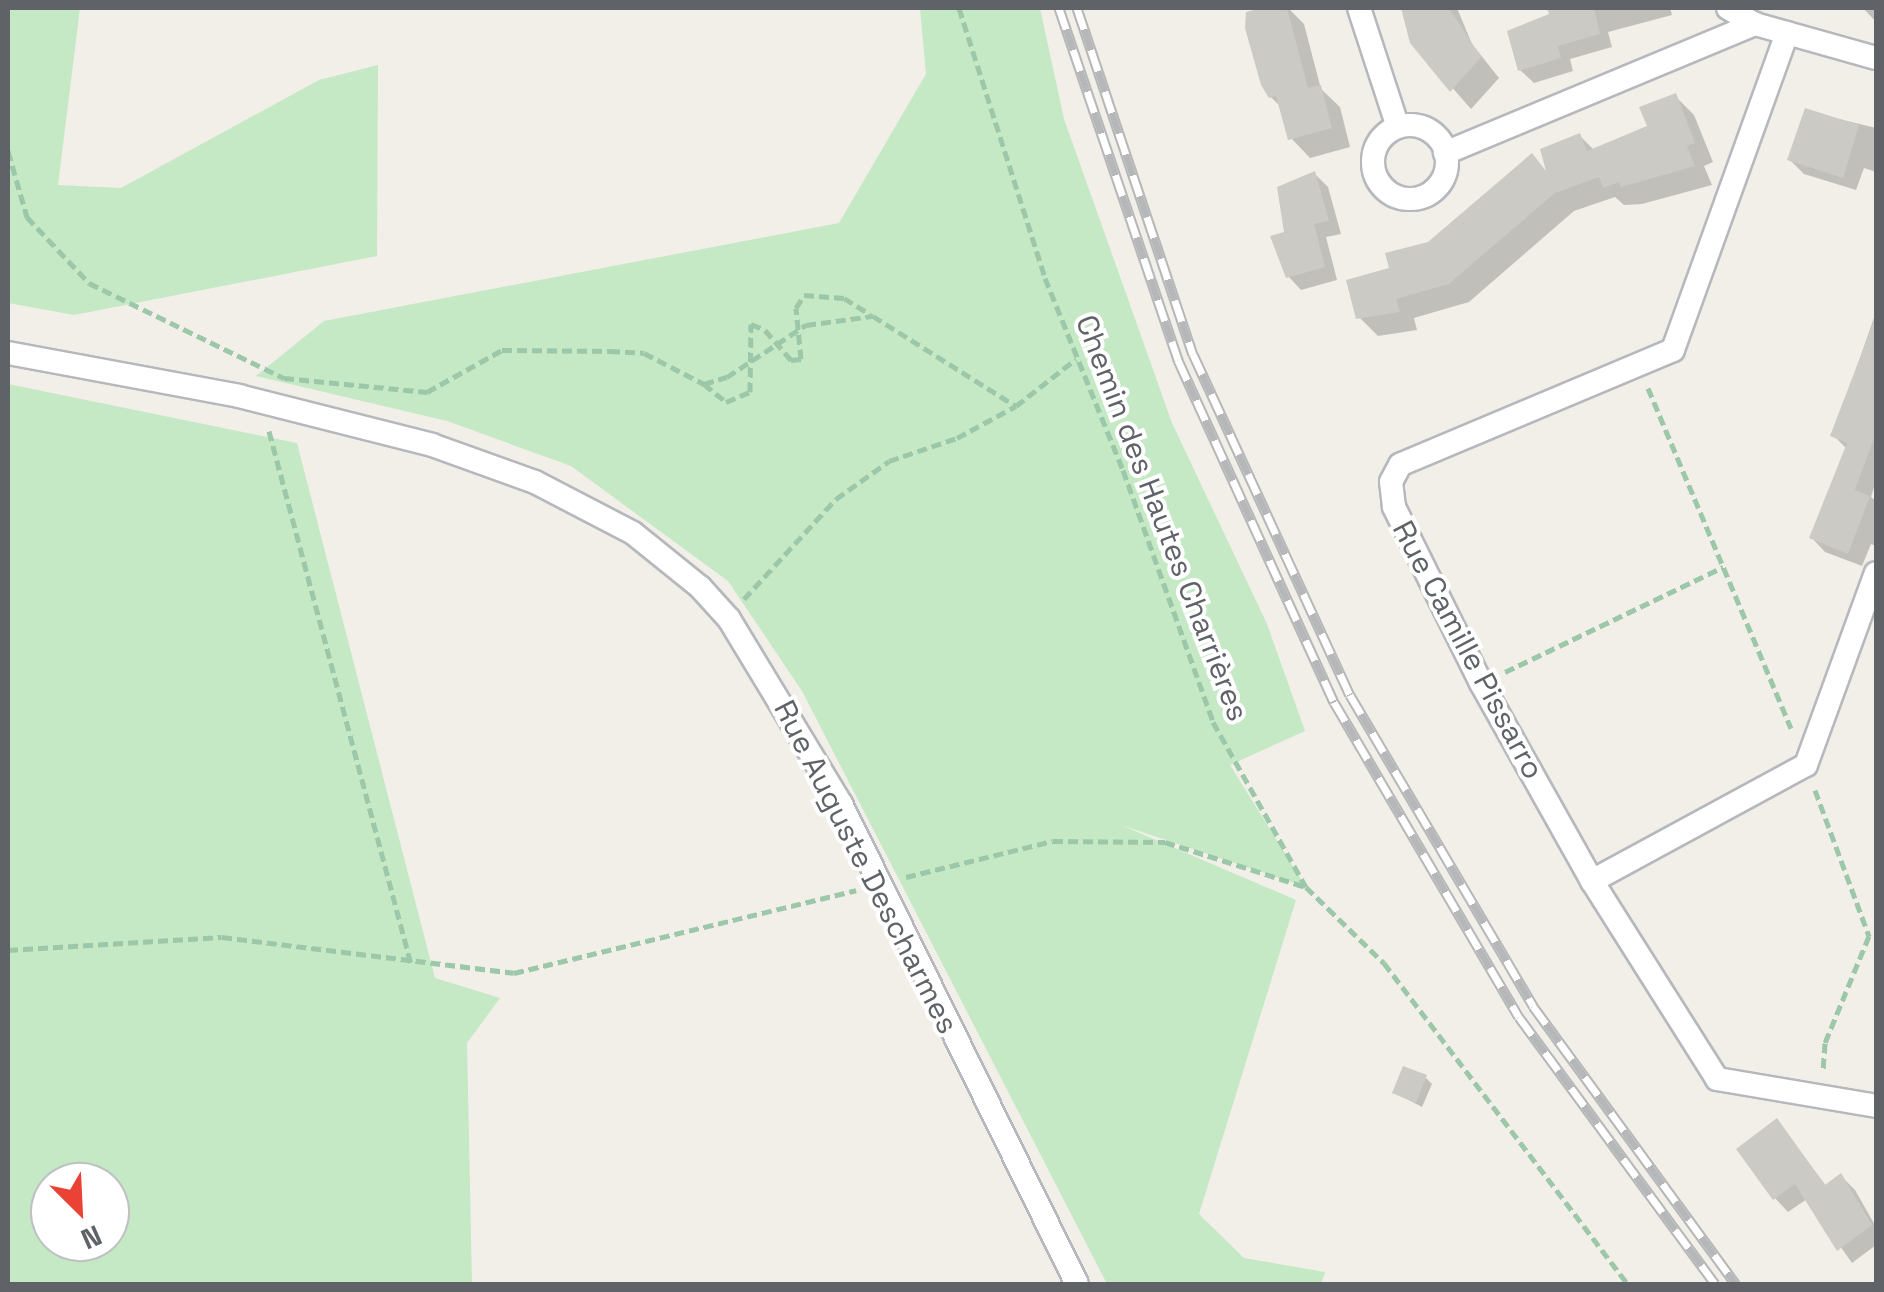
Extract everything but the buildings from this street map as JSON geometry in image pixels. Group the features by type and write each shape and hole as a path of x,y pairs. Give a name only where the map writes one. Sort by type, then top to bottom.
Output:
{"street":[{"path":"1359,8 1398,127"},
{"path":"1728,8 1756,24 1876,58"},
{"path":"1445,153 1756,24"},
{"name":"Rue Camille Pissarro","path":"1787,33 1684,330 1673,350 1400,465 1391,482 1394,507 1481,683 1592,881 1717,1079 1876,1106"},
{"path":"1398,127 1432,133 1445,153 1437,187 1416,199 1392,195 1373,165 1379,142 1398,127"},
{"name":"Rue Auguste Descharmes","path":"8,352 261,401 432,445 536,482 633,533 729,619 840,804 1077,1284"},
{"path":"1592,881 1806,765 1872,584"}],"path":[{"name":"Chemin des Hautes Charrières","path":"960,8 1076,359 1123,470 1212,722 1306,887 1384,962 1628,1284"},
{"path":"8,151 27,217 89,283 284,378 428,392 502,350 592,351 644,354 704,384 726,402 740,402 755,377 750,324 777,342 791,360 801,360 796,308 804,295 844,298 1016,406"},
{"path":"704,384 727,377 800,328 834,316 873,316"},
{"path":"729,619 836,499 889,460 957,438 1016,406 1076,359"},
{"path":"1639,367 1806,765 1870,936 1825,1043 1820,1095"},
{"path":"8,950 222,937 411,964 261,401"},
{"path":"1481,683 1722,566"}],"green space":[{"path":"8,8 80,8 58,185 121,188 319,80 378,65 377,256 74,315 8,303"},
{"path":"920,8 1040,8 1064,119 1172,423 1267,624 1305,731 1230,765 1306,887 1121,825 1296,900 1199,1214 1244,1258 1325,1272 1321,1284 1107,1284 802,691 728,581 571,466 447,421 256,376 324,321 839,223 926,74"},
{"path":"8,384 297,443 435,978 500,998 467,1043 472,1284 8,1284"}],"railway":[{"path":"1059,8 1178,360 1334,702 1519,1017 1715,1284"},
{"path":"1077,8 1193,354 1350,695 1533,1006 1736,1284"}]}
